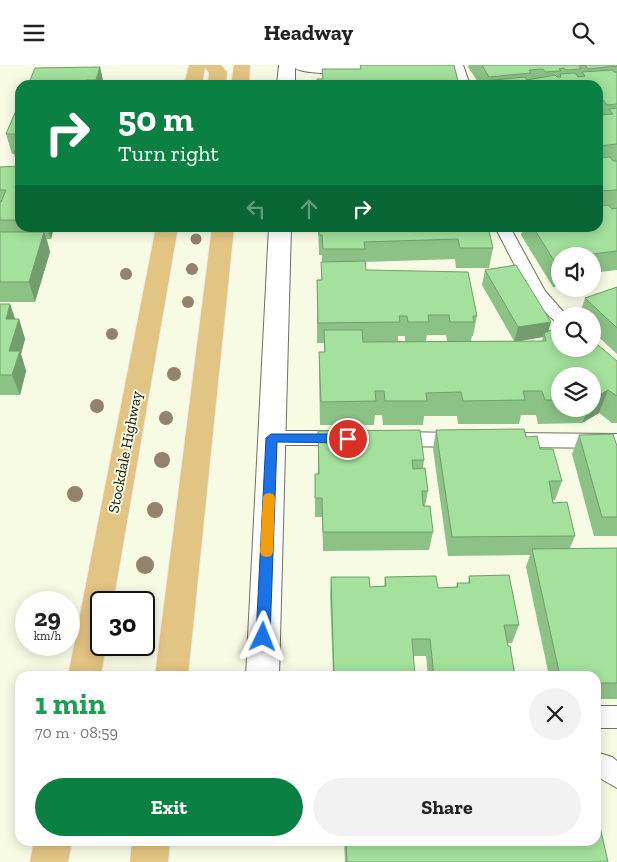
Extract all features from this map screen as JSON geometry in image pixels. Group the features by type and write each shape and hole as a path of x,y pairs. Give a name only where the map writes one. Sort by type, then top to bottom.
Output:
{"main road":[{"path":"195,80 197,65"},
{"path":"212,65 218,72 217,80"},
{"path":"240,80 242,65"},
{"name":"Stockdale Highway","path":"85,671 166,232"},
{"path":"172,671 222,232"},
{"path":"49,862 52,846"},
{"path":"149,862 151,846"}],"street":[{"path":"286,80 287,65"},
{"path":"302,65 305,67 364,68 398,65"},
{"path":"262,671 280,232"}],"lane":[{"path":"456,65 459,67 463,80"},
{"path":"505,232 539,294 551,308"},
{"path":"271,438 360,439"},
{"path":"380,439 479,440"},
{"path":"498,440 617,441"},
{"path":"601,717 617,717"},
{"path":"601,765 617,776"}],"building":[{"path":"360,65 454,65 458,80 317,80 323,79 322,69 361,69"},
{"path":"482,65 585,65 579,66 581,69 566,70 564,68 559,69 561,71 545,72 543,69 529,70 531,73 489,77"},
{"path":"585,65 617,65 617,66 588,69"},
{"path":"100,67 96,80 30,80 35,68"},
{"path":"612,70 617,72 617,104 607,105 603,100 603,80 527,80 555,75 561,77 560,74 575,73 578,77 585,76 582,72"},
{"path":"525,77 527,80 494,80"},
{"path":"617,108 617,144 603,145 603,115 613,114 609,109"},
{"path":"15,113 15,134 6,134"},
{"path":"610,157 613,161 617,161 617,190 603,191 603,158"},
{"path":"15,166 15,220 0,220 0,202 6,190 0,190 0,167"},
{"path":"608,205 612,209 617,208 617,251 601,253 601,247 551,247 551,256 536,232 603,232 603,206"},
{"path":"0,232 44,232 29,282 0,282"},
{"path":"319,232 489,232 493,248 460,248 458,239 364,242 365,249 323,249 322,235 319,235"},
{"path":"365,261 366,270 468,272 477,316 473,316 474,322 450,322 449,315 428,315 429,322 408,322 407,316 399,316 400,322 318,323 317,280 322,280 321,262"},
{"path":"516,265 551,322 518,327 485,270"},
{"path":"617,287 617,328 601,313 601,307 595,307 585,298 601,297 601,292"},
{"path":"0,304 10,304 6,319 19,319 9,351 20,351 12,375 0,375"},
{"path":"324,330 362,330 363,342 546,341 544,333 551,330 551,357 601,357 601,348 617,361 617,396 608,390 601,394 601,367 551,367 551,400 545,400 542,391 523,391 525,400 463,401 461,392 426,393 427,401 385,401 384,391 375,391 376,401 321,402 319,352 325,352"},
{"path":"524,429 526,437 537,436 540,449 553,449 562,481 549,481 553,503 567,502 575,536 452,537 436,430"},
{"path":"420,430 424,460 412,460 413,469 425,468 428,491 422,491 423,506 430,506 433,532 323,532 322,498 315,498 315,474 319,474 318,431"},
{"path":"613,434 617,446 617,517 602,517 579,435"},
{"path":"617,548 617,683 601,683 601,671 559,671 532,549"},
{"path":"509,575 519,625 504,625 514,671 433,671 430,639 412,639 415,671 334,671 331,577 369,577 370,587 386,586 385,577 436,576 438,588 458,587 457,583 470,583 469,576"},
{"path":"601,831 608,862 347,862 346,846 601,846"}],"slow traffic":[{"path":"267,552 269,497"}],"route":[{"path":"263,637 271,438 348,439"}]}
